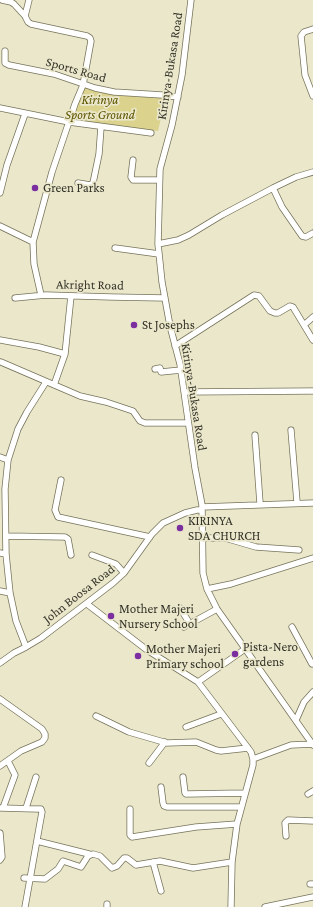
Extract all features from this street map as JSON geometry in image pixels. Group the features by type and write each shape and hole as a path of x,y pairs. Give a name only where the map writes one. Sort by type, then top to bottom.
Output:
{"street":[{"path":"2,0 10,2 31,24 87,36 90,38 83,85 47,187 33,242 34,264 41,295"},
{"path":"25,16 29,0"},
{"name":"Kirinya-Bukasa Road","path":"191,0 178,97 161,164 159,180 158,244 165,298 181,370 202,508 203,573 208,591 217,609 313,744"},
{"path":"313,29 304,32 302,36 305,75 313,96"},
{"name":"Sports Road","path":"4,51 5,63 8,65 54,74 83,85 114,92 178,97"},
{"path":"0,108 69,122 151,133"},
{"path":"0,193 7,165 25,114"},
{"path":"78,183 90,185 93,183 99,154 101,127"},
{"path":"133,160 131,177 133,180 159,180"},
{"path":"158,244 178,240 189,235 222,215 273,188 296,177 313,172"},
{"path":"273,188 282,207 302,236 306,238 313,233"},
{"path":"0,226 33,242"},
{"path":"114,248 159,254"},
{"name":"Akright Road","path":"14,298 41,295 165,298"},
{"path":"175,346 254,295 259,296 272,312 278,313 290,306 293,307 313,340"},
{"path":"54,385 65,354 71,296"},
{"path":"304,325 313,317"},
{"path":"0,340 39,347 65,354"},
{"path":"1,362 80,396 106,402 133,411 140,421 145,423 188,422"},
{"path":"155,369 160,368 161,372 181,370"},
{"path":"26,647 16,621 3,554 6,536 5,489 8,460 21,423 46,382"},
{"path":"184,392 313,391"},
{"path":"291,430 297,502"},
{"path":"255,435 260,503"},
{"path":"0,458 8,460"},
{"path":"61,480 55,510 58,518 150,537"},
{"path":"202,508 313,502"},
{"path":"202,508 260,503 313,502"},
{"name":"John Boosa Road","path":"0,663 26,647 87,604 113,583 124,572 157,528 172,518 202,508"},
{"name":"John Boosa Road","path":"69,619 130,570 152,536 166,523 202,508"},
{"path":"6,536 65,537 68,540 71,555"},
{"path":"202,538 230,539 256,547 300,550"},
{"path":"92,556 116,564 124,572"},
{"path":"208,591 313,560"},
{"path":"0,592 10,593"},
{"path":"87,604 147,650 198,682 248,748 253,759 236,824 232,862 231,907"},
{"path":"180,608 190,624"},
{"path":"184,627 217,609"},
{"path":"292,628 313,664"},
{"path":"198,682 245,649"},
{"path":"296,720 304,702 313,692"},
{"path":"0,699 42,729 45,734 45,738 42,742 21,751 0,766"},
{"path":"186,727 222,714"},
{"path":"96,716 132,733 171,744 196,742 222,751 248,748"},
{"path":"149,763 165,742"},
{"path":"253,759 291,745 313,744"},
{"path":"8,761 15,775 2,808 42,810 37,841 26,878 25,907"},
{"path":"26,808 36,777"},
{"path":"183,777 186,794 245,794"},
{"path":"161,787 164,806 168,807 241,807"},
{"path":"130,809 130,835 132,836 196,827 236,824"},
{"path":"286,836 285,823 288,820 313,821"},
{"path":"0,833 2,858 0,860"},
{"path":"37,841 100,856 112,868 117,866 124,858 127,858 136,864 167,862 193,868 232,862"},
{"path":"26,878 45,879 58,869 63,862 81,867 89,854"},
{"path":"154,862 161,891"},
{"path":"265,907 313,897"}],"green space":[{"name":"Kirinya Sports Ground","path":"85,85 119,92 166,96 158,131 69,123"}],"place":[{"name":"Green Parks","path":"35,188"},
{"name":"St Josephs","path":"134,325"},
{"name":"KIRINYA SDA CHURCH","path":"180,528"},
{"name":"Mother Majeri Nursery School","path":"111,616"},
{"name":"Pista-Nero gardens","path":"235,654"},
{"name":"Mother Majeri Primary school","path":"138,656"}]}
